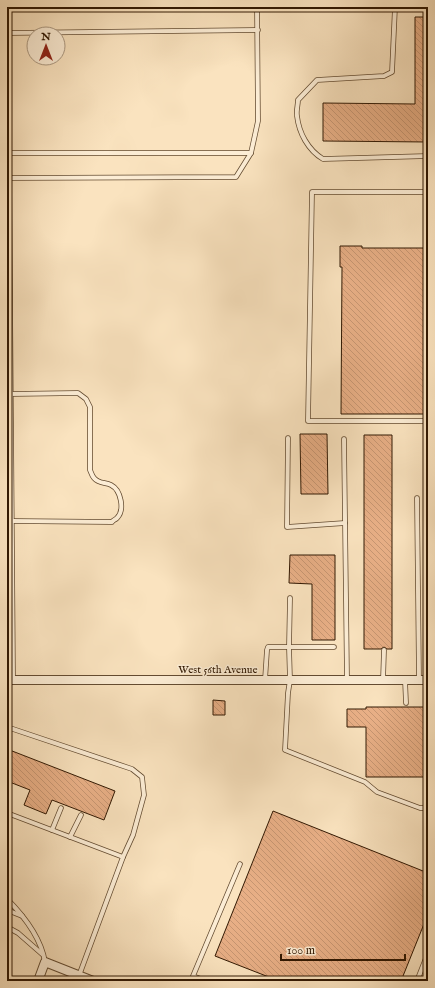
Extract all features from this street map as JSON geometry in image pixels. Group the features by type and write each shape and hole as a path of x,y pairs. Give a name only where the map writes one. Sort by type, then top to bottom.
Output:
{"street":[{"name":"West 56th Avenue","path":"10,680 428,680"},
{"path":"38,981 44,959 78,978 93,981"}],"lane":[{"path":"7,7 9,153 8,251 11,394 13,650 10,680"},
{"path":"8,178 236,177 251,154 258,121 258,7"},
{"path":"395,7 392,72 384,76 317,80 298,100 297,116 304,140 315,154 323,159 428,156"},
{"path":"8,33 258,30"},
{"path":"9,153 251,154"},
{"path":"428,192 312,192 308,421 428,421"},
{"path":"11,394 78,393 86,399 90,407 90,470 93,478 100,483 111,485 118,491 121,500 118,517 112,522 12,521"},
{"path":"288,438 287,527 345,523"},
{"path":"344,439 347,680"},
{"path":"417,498 419,680"},
{"path":"290,598 290,680 285,750 365,782 377,792 420,808 428,808"},
{"path":"7,602 12,602"},
{"path":"265,680 268,648 334,647"},
{"path":"7,650 13,650"},
{"path":"383,680 384,650"},
{"path":"405,680 406,703"},
{"path":"7,727 132,769 142,777 144,795 133,835 78,978"},
{"path":"52,830 61,808"},
{"path":"7,813 123,858"},
{"path":"70,837 80,815"},
{"path":"206,981 193,976 240,864"},
{"path":"7,899 22,916 36,937 44,959"},
{"path":"7,910 22,916"},
{"path":"7,928 18,933 44,959"},
{"path":"417,981 428,953"}],"building":[{"path":"415,17 428,17 428,142 323,141 323,103 415,104"},
{"path":"340,246 362,246 362,248 428,248 428,414 341,414 342,267 340,267"},
{"path":"300,434 327,434 328,494 301,494"},
{"path":"364,435 392,435 392,649 387,649 384,647 381,649 364,649"},
{"path":"290,555 335,555 335,640 312,640 312,584 289,583"},
{"path":"213,700 225,701 225,715 213,715"},
{"path":"366,707 428,707 428,777 366,777 366,727 347,727 347,709 366,709"},
{"path":"7,749 115,791 104,820 52,800 46,814 24,805 30,790 7,781"},
{"path":"273,811 428,873 428,914 401,981 279,981 215,956"}]}
